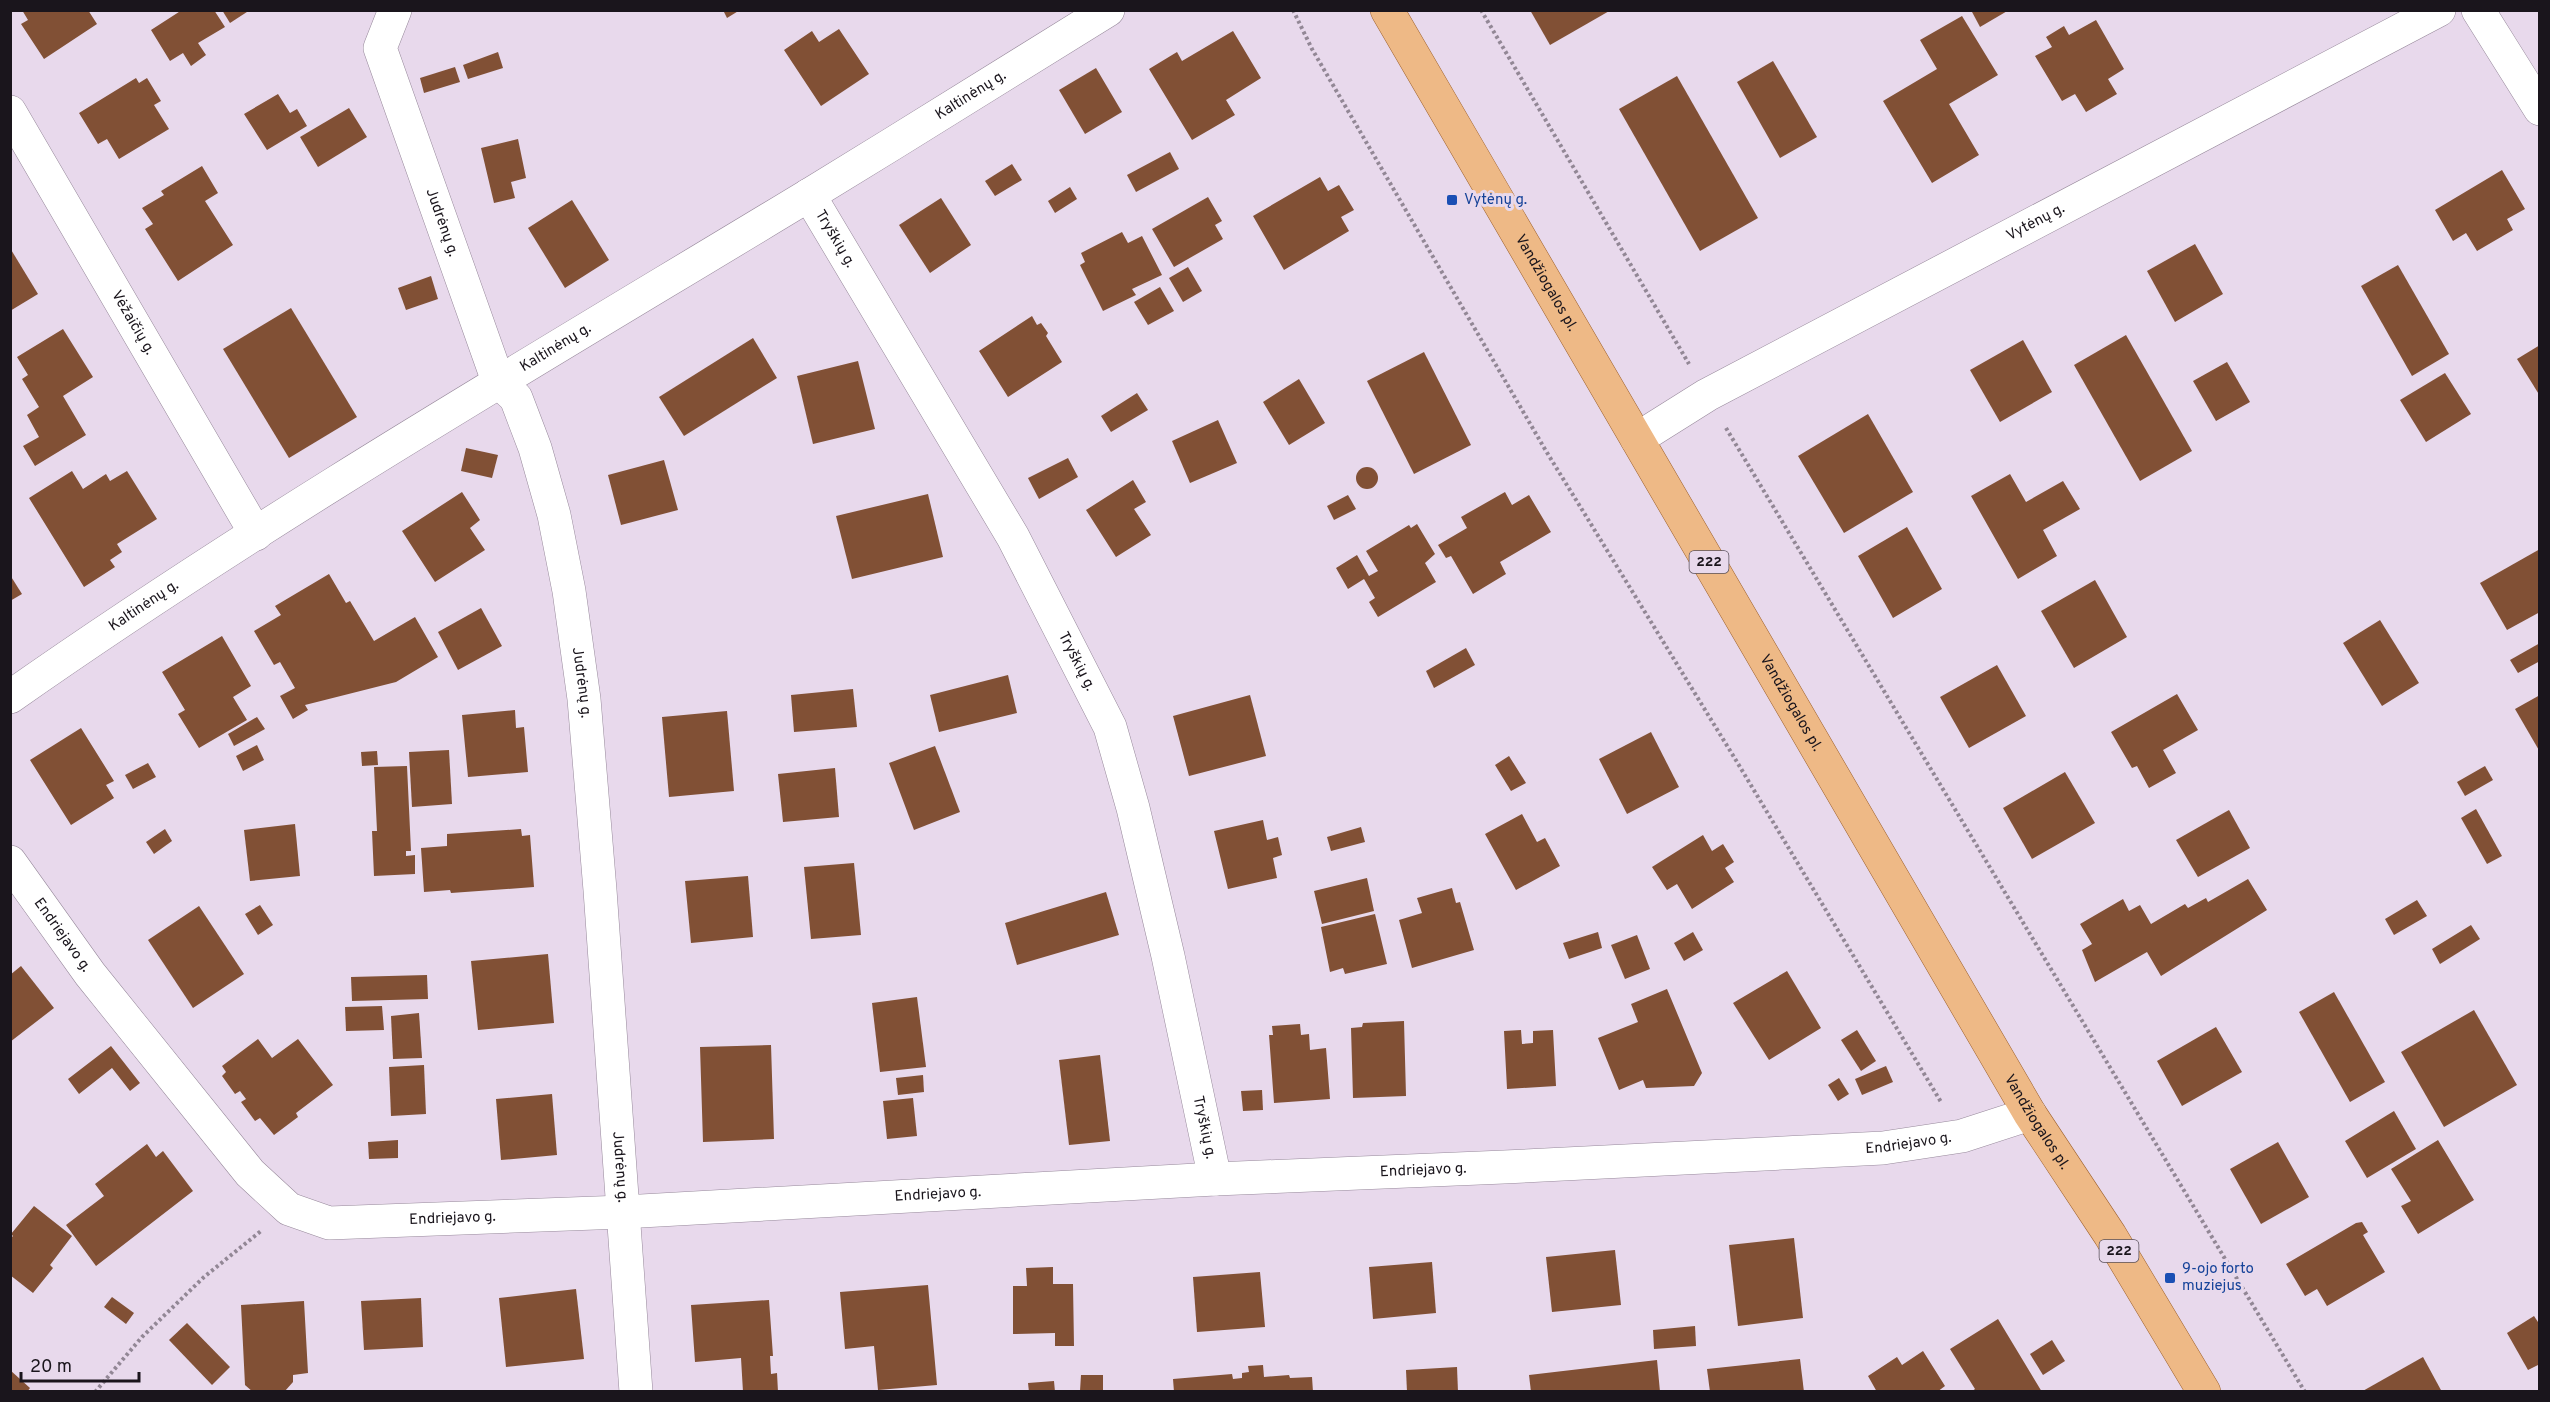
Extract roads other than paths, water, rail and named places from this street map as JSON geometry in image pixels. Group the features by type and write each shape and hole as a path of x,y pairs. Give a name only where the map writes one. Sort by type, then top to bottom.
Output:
{"main road":[{"name":"Vandžiogalos pl.","path":"1387,10 2030,1114 2110,1236 2204,1392"}],"street":[{"name":"Judrėnų g.","path":"395,10 380,48 498,381 516,398 535,448 554,515 569,591 584,699 636,1392"},
{"name":"Kaltinėnų g.","path":"10,697 256,534 498,381 809,195 1108,10"},
{"name":"Vytėnų g.","path":"1637,439 1707,395 2439,10"},
{"path":"2478,10 2540,109"},
{"name":"Vėžaičių g.","path":"10,112 256,534"},
{"name":"Tryškių g.","path":"809,195 1013,537 1110,727 1133,808 1168,956 1215,1179"},
{"name":"Endriejavo g.","path":"10,862 104,992 250,1173 289,1209 329,1223 623,1212 1215,1179 1883,1148 1962,1136 2030,1114"}],"place":[{"name":"Vytėnų g.","path":"1452,200"},
{"name":"9-ojo forto muziejus","path":"2170,1278"}]}
